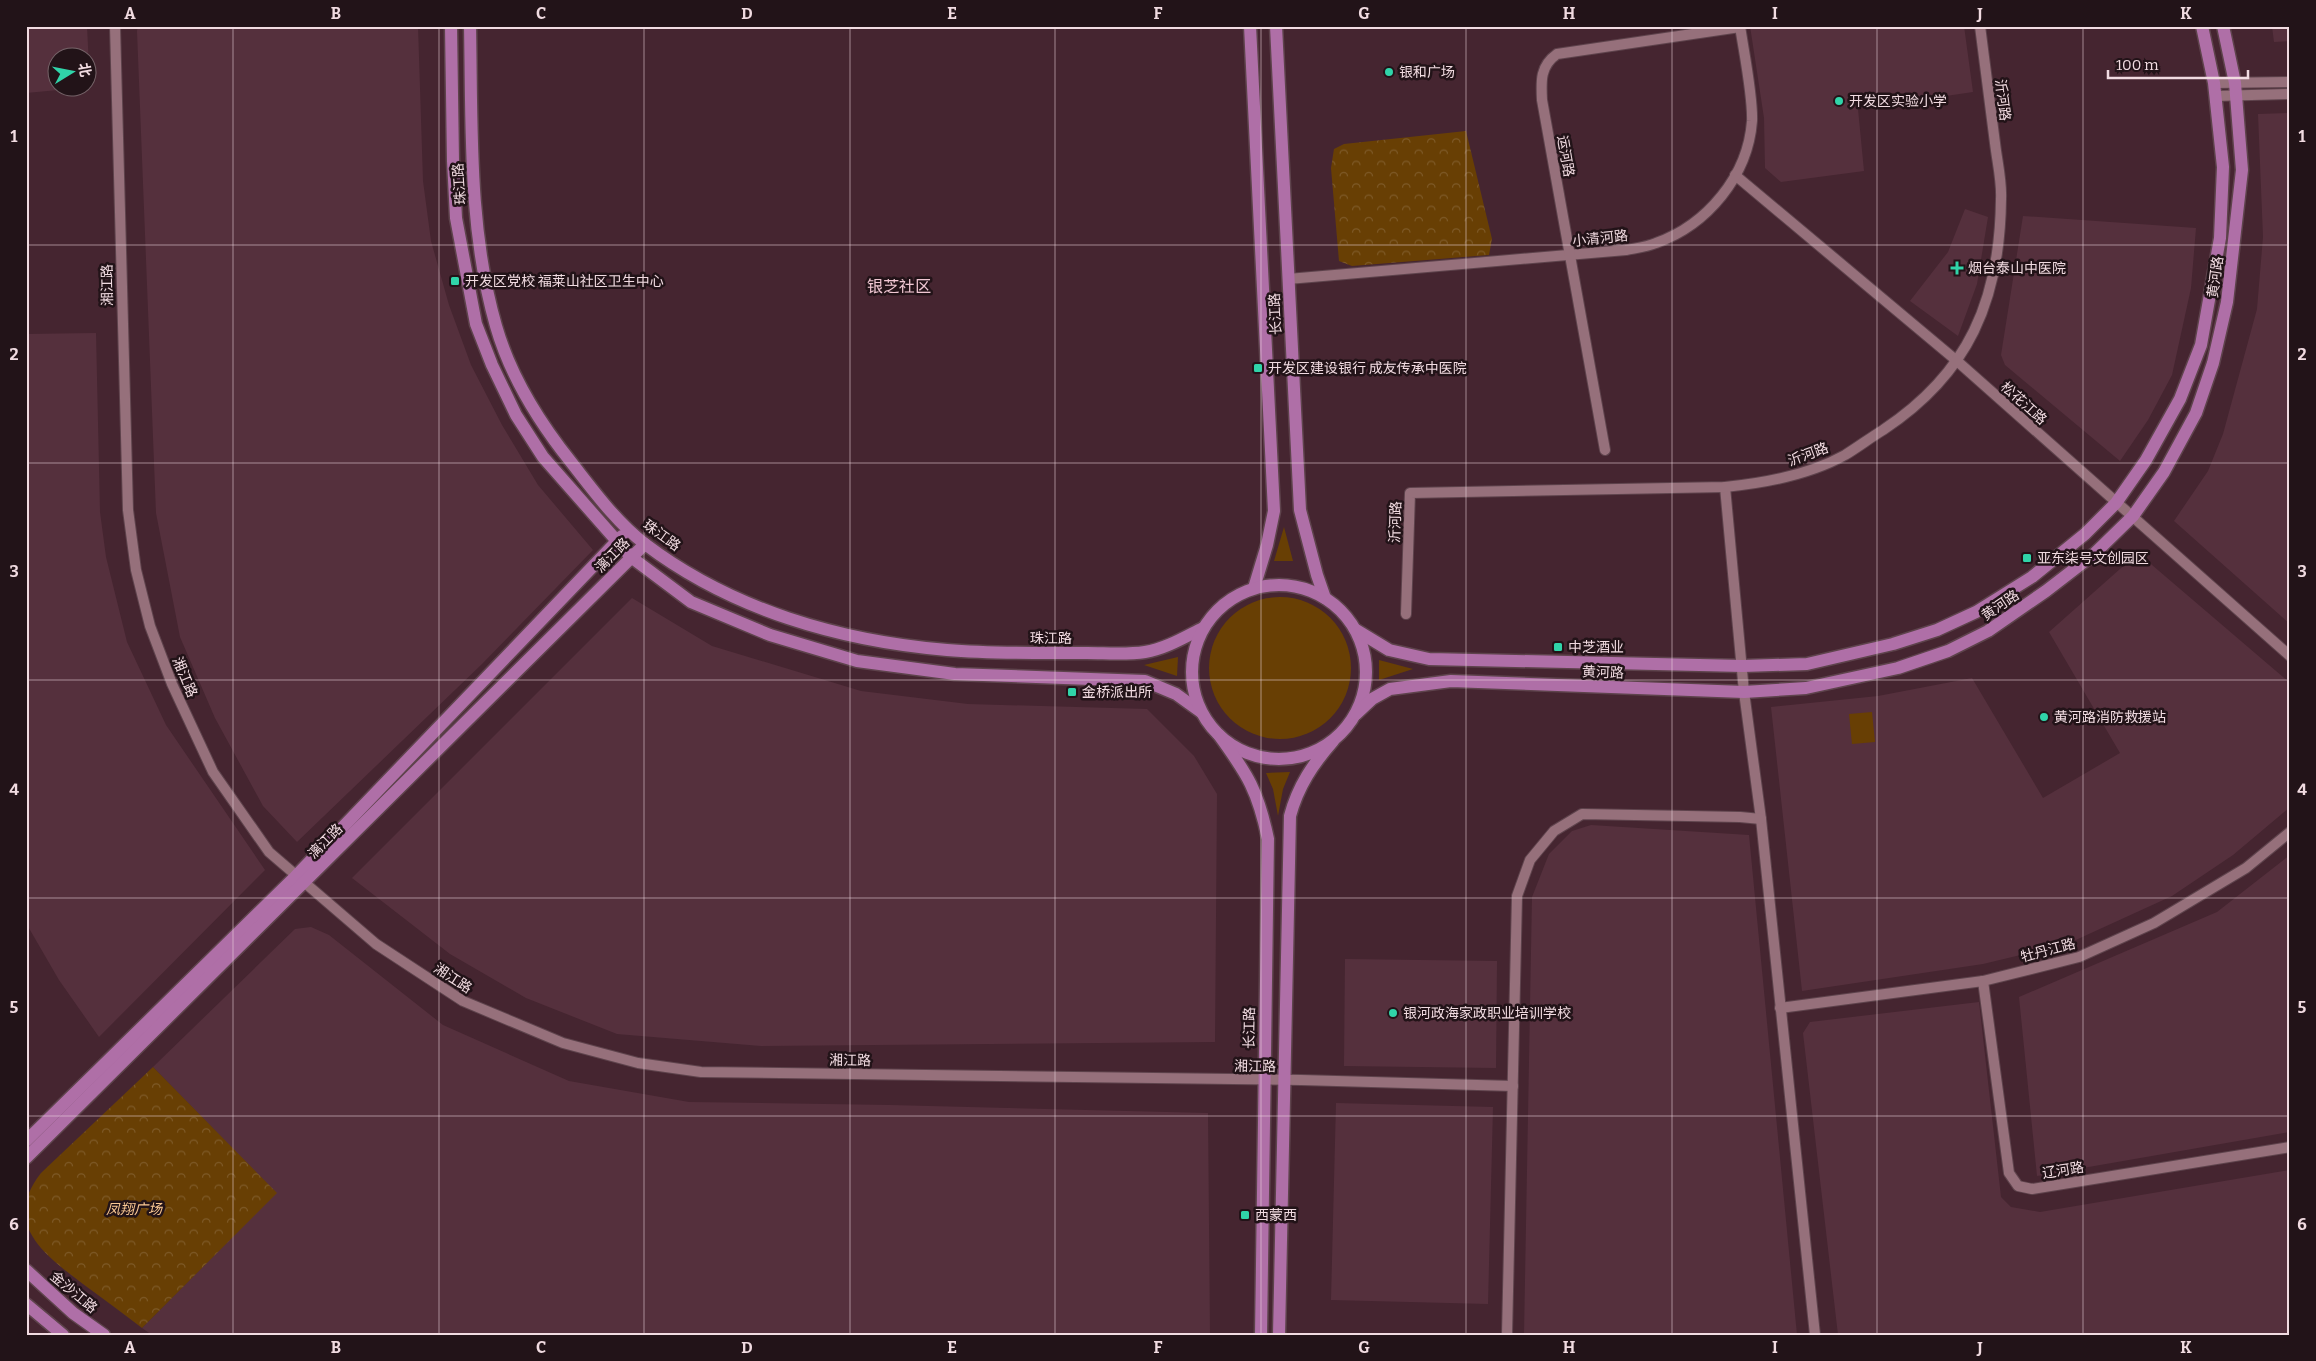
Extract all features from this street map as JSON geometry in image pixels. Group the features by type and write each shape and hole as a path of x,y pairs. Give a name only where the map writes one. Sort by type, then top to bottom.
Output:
{"main road":[{"path":"451,26 452,161 456,218 476,324 492,365 516,415 543,458 631,557 692,602 770,635 857,661 954,674 1145,681 1176,694 1202,712"},
{"name":"珠江路","path":"470,26 473,166 477,228 485,281 497,329 528,400 552,438 594,492 645,544 708,585 780,616 863,640 904,646 1029,653 1144,652 1172,644 1203,628"},
{"name":"长江路","path":"1250,26 1274,512 1267,545 1254,588"},
{"name":"黄河路","path":"1356,630 1389,650 1429,659 1743,666 1807,664 1893,644 1937,630 1976,612 2032,577 2085,534 2116,503 2146,460 2180,399 2201,345 2220,238 2223,167 2214,83 2202,26"},
{"name":"黄河路","path":"1356,714 1372,699 1390,689 1451,681 1744,692 1806,688 1898,668 1948,651 1988,631 2046,591 2094,554 2133,516 2164,472 2196,414 2213,363 2227,302 2242,170 2235,90 2223,26"},
{"name":"长江路","path":"1277,30 1300,510 1325,598"},
{"name":"漓江路","path":"26,1158 299,880 629,529"},
{"name":"漓江路","path":"26,1141 299,880 645,544"},
{"path":"1279,1335 1290,816 1295,796 1312,765 1347,728 1356,714 1365,689 1367,670 1363,646 1356,630 1348,618 1325,598 1297,586 1267,585 1254,588 1226,602 1203,628 1192,670 1195,694 1202,712 1219,735 1236,748 1253,756 1283,760 1298,758 1317,751 1333,741"},
{"name":"长江路","path":"1219,735 1250,779 1259,801 1268,839 1263,1079 1261,1335"},
{"name":"金沙江路","path":"26,1270 73,1313 104,1335"},
{"path":"26,1304 63,1335"}],"street":[{"name":"湘江路","path":"115,26 128,510 136,570 150,626 172,684 213,772 269,852 299,880 376,944 462,1002 563,1043 638,1063 702,1072 1263,1079 1513,1086"},
{"name":"小清河路","path":"1288,278 1626,250 1655,244 1682,231 1707,213 1722,196 1750,144 1752,118 1740,26"},
{"name":"运河路","path":"1604,450 1542,100 1541,77 1548,61 1557,54 1572,50 1740,26"},
{"name":"沂河路","path":"1406,614 1410,493 1725,487 1757,484 1805,472 1844,455 1892,424 1930,395 1972,340 1986,305 1998,256 2002,198 1980,26"},
{"path":"2215,96 2235,90 2290,82"},
{"path":"2214,83 2235,90 2290,94"},
{"name":"松花江路","path":"1735,175 1957,361 2290,656"},
{"path":"1725,487 1744,692 1761,819 1815,1335"},
{"path":"1508,1335 1517,896 1530,860 1554,831 1582,814 1761,819"},
{"name":"牡丹江路","path":"1780,1008 1983,981 2079,957 2154,924 2246,868 2290,832"},
{"name":"辽河路","path":"1983,981 2009,1173 2018,1186 2032,1189 2290,1147"}],"shaded area":[{"path":"26,26 87,26 88,48 48,48 48,91 26,93"},
{"path":"138,26 418,26 423,181 431,241 449,305 471,365 502,425 538,485 593,550 482,664 297,842 263,806 215,718 180,637 156,513"},
{"name":"开发区实验小学","path":"1750,26 1964,26 1973,92 1858,109 1864,171 1781,182 1765,168 1764,118"},
{"path":"2272,26 2290,26 2290,41 2274,42"},
{"path":"2290,113 2290,624 2174,521 2208,471 2223,434 2257,309 2263,237 2258,114"},
{"name":"烟台泰山中医院","path":"1965,209 1988,217 1977,284 1958,336 1910,301 1948,252"},
{"path":"2023,216 2196,228 2191,288 2172,375 2148,420 2120,461 2005,365 2001,355"},
{"path":"96,333 100,512 106,557 127,642 166,725 265,870 99,1037 59,980 26,923 26,334"},
{"path":"2138,553 2290,683 2290,807 2233,855 2172,896 2067,944 1983,964 1802,991 1771,707 1878,696 1972,678 2043,798 2120,753 2049,632"},
{"path":"632,598 712,646 861,691 968,704 1147,709 1194,756 1217,794 1215,1042 761,1046 617,1034 526,998 450,954 352,878"},
{"path":"1591,825 1749,835 1797,1335 1524,1335 1532,897 1549,854 1572,831"},
{"path":"2290,855 2290,1132 2037,1176 2019,997 2217,912"},
{"path":"311,927 329,935 443,1025 569,1081 689,1102 1208,1113 1210,1335 152,1335 142,1328 276,1193 153,1067 295,929"},
{"name":"银河政海家政职业培训学校","path":"1345,959 1497,961 1496,1068 1344,1066"},
{"path":"1979,1002 2001,1197 2011,1207 2040,1212 2290,1170 2290,1335 1838,1335 1803,1033 1810,1022"},
{"path":"1336,1103 1493,1107 1488,1304 1331,1300"}],"green space":[{"path":"1466,131 1492,239 1489,255 1352,266 1339,261 1331,168 1334,149 1344,144"},
{"path":"1284,527 1293,561 1274,561"},
{"path":"1280,597 1294,598 1307,602 1320,609 1330,618 1339,628 1346,641 1350,654 1350,682 1346,695 1339,708 1330,718 1320,727 1307,734 1294,738 1280,739 1266,738 1253,734 1240,727 1230,718 1221,708 1214,695 1210,682 1209,668 1210,654 1214,641 1221,628 1230,618 1240,609 1253,602 1266,598"},
{"path":"1178,657 1177,676 1144,665"},
{"path":"1379,660 1413,669 1379,680"},
{"path":"1872,712 1875,742 1852,744 1849,714"},
{"path":"1290,772 1283,789 1278,816 1273,789 1266,773"},
{"name":"凤翔广场","path":"153,1067 277,1193 142,1328 69,1273 42,1250 33,1237 27,1223 25,1208 30,1191 41,1173"}],"place":[{"name":"银和广场","path":"1389,72"},
{"name":"开发区实验小学","path":"1839,101"},
{"name":"烟台泰山中医院","path":"1957,268"},
{"name":"开发区党校 福莱山社区卫生中心","path":"455,281"},
{"name":"开发区建设银行 成友传承中医院","path":"1258,368"},
{"name":"亚东柒号文创园区","path":"2027,558"},
{"name":"中芝酒业","path":"1558,647"},
{"name":"金桥派出所","path":"1072,692"},
{"name":"黄河路消防救援站","path":"2044,717"},
{"name":"银河政海家政职业培训学校","path":"1393,1013"},
{"name":"西蒙西","path":"1245,1215"}],"district":[{"name":"银芝社区","path":"899,286"}]}
